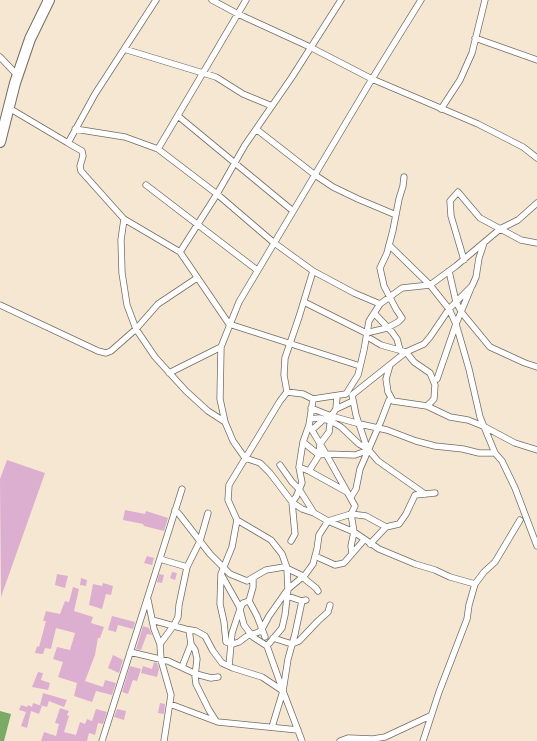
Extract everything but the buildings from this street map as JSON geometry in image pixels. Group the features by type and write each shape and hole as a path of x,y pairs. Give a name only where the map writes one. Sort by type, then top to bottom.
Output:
{"highway":[{"path":"0,142 18,75 30,39 49,0"}],"street":[{"path":"68,143 95,94 156,0"},
{"path":"212,0 372,78 478,124 523,147 537,158"},
{"path":"158,149 246,0"},
{"path":"180,252 256,129 341,0"},
{"path":"421,0 372,78 293,212 273,242 239,302 220,347 220,399 225,422 233,441 245,458 260,463 270,473 292,502 302,509 314,512 328,521 354,532 378,549 450,577 475,584"},
{"path":"441,109 460,80 472,53 485,0"},
{"path":"476,38 537,60"},
{"path":"124,49 216,77 243,94 272,106"},
{"path":"0,57 18,75"},
{"path":"9,108 82,151 83,156 80,166 81,171 124,219 180,252 229,324 360,366"},
{"path":"178,116 293,212"},
{"path":"75,128 125,137 158,149 217,194 273,242 313,271 348,290 380,304"},
{"path":"256,129 315,175 339,190 396,214"},
{"path":"304,302 366,333 387,328 402,318 382,280 380,268 389,245 404,177"},
{"path":"146,185 257,270"},
{"path":"464,260 453,228 450,208 450,201 458,192 480,218 520,240 537,243"},
{"path":"287,392 303,394 313,399 346,394 358,375 369,321 380,304 402,288 430,285 464,260 500,229 518,220 537,203"},
{"path":"124,219 121,240 122,273 127,305 136,330 155,357 186,391 208,411 225,422"},
{"path":"437,379 456,324 476,277 479,258 484,242"},
{"path":"389,245 430,285 448,308 456,324 469,369 480,417 495,453 502,461 514,488 537,546"},
{"path":"449,270 456,302 462,312 490,347 537,367"},
{"path":"287,392 284,375 285,358 313,271"},
{"path":"0,305 98,351 106,353 111,351 136,330 158,304 198,278"},
{"path":"425,494 378,462 369,450 352,395 390,365 403,351 424,344 448,308 472,286"},
{"path":"374,313 392,332 403,351 414,362 430,373 435,385 434,399 427,406"},
{"path":"371,339 381,345 403,351"},
{"path":"169,373 220,347"},
{"path":"390,365 386,379 388,392 394,401 427,406 450,417 468,420 484,426 515,443 537,450"},
{"path":"287,392 280,400 229,485 228,500 237,520 232,547 221,574 220,604 226,642 231,642 233,644 239,642 247,636 259,632 269,616 312,564 317,549 319,535 328,521 351,514 366,516 386,527"},
{"path":"309,471 319,455 320,444 329,432 331,419 336,409 337,396"},
{"path":"291,541 295,534 292,502 302,483 299,467 302,442 309,422 313,399"},
{"path":"349,494 356,489 360,469 389,400"},
{"path":"336,409 353,401"},
{"path":"311,408 331,419 358,444 369,450"},
{"path":"312,430 324,419"},
{"path":"309,422 331,419 387,430 416,441 435,446 463,449 479,453 495,453"},
{"path":"309,422 312,430 355,506 351,514 354,532 351,546 352,554"},
{"path":"302,442 319,455 354,455 369,450"},
{"path":"280,465 314,512"},
{"path":"299,467 309,471 349,494"},
{"path":"102,741 182,489"},
{"path":"370,544 386,527 399,524 406,514 415,495 435,493"},
{"path":"175,510 210,554 230,574 247,580 266,570 274,568 287,568 303,576 318,591"},
{"path":"160,644 178,617 187,567 200,541 208,513"},
{"path":"237,520 271,540 282,554 287,568 288,592 282,628 267,646"},
{"path":"423,741 430,716 467,619 475,584 484,572 495,562 520,520"},
{"path":"315,556 335,565 344,563 364,540"},
{"path":"160,559 187,567"},
{"path":"221,574 240,609 244,625 252,635 267,646 301,740"},
{"path":"253,578 253,587 249,601 257,616 264,637"},
{"path":"272,727 283,691 288,659 304,601 288,592"},
{"path":"148,598 152,620 160,644 161,660 171,695 164,741"},
{"path":"229,666 232,633 243,603 249,601"},
{"path":"273,638 292,644 299,641 328,612 330,605"},
{"path":"152,620 196,631 204,636 222,663 262,677 283,691"},
{"path":"189,630 191,644 195,650 197,659 196,684 216,721"},
{"path":"182,667 191,644"},
{"path":"130,652 161,660 182,667 196,674 211,678 218,677"},
{"path":"170,704 216,721 298,730"},
{"path":"340,741 348,738 373,739 385,737 430,716"}],"green space":[{"path":"0,711 11,714 4,741 0,741"}]}
